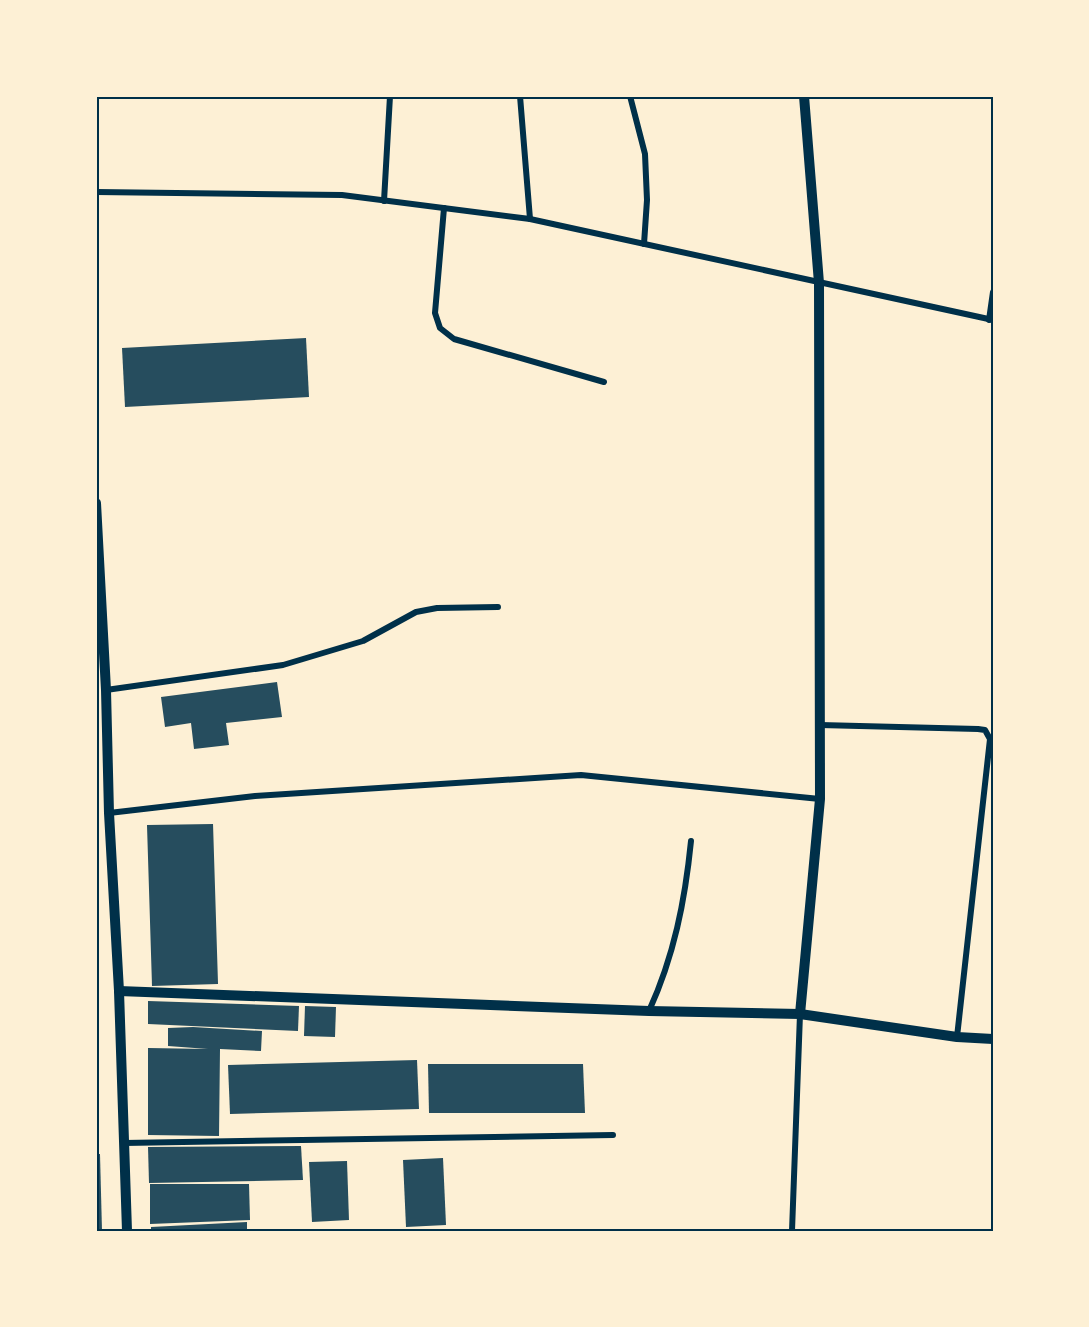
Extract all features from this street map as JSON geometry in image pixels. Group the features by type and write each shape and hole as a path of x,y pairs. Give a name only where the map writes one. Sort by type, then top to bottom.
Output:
{"street":[{"path":"384,201 390,96"},
{"path":"520,96 530,219"},
{"path":"630,96 645,154 647,200 644,244"},
{"path":"792,1231 800,1014 820,799 819,283 804,96"},
{"path":"96,192 342,195 530,219 991,320 993,292"},
{"path":"444,208 435,312 440,328 454,339 604,382"},
{"path":"96,503 119,992 127,1231"},
{"path":"106,690 284,665 363,641 416,612 437,608 498,607"},
{"path":"819,725 978,729 986,730 990,739 957,1037"},
{"path":"109,813 255,796 581,775 820,799"},
{"path":"649,1011 664,978 675,940 683,905 691,841"},
{"path":"119,992 649,1011 800,1014 957,1037 993,1039"},
{"path":"124,1143 614,1135"}],"building":[{"path":"306,338 309,397 125,407 122,348"},
{"path":"277,682 282,717 226,723 229,745 194,749 191,723 165,727 161,697"},
{"path":"213,824 218,984 152,986 147,825"},
{"path":"148,1001 299,1006 298,1031 148,1024"},
{"path":"305,1006 336,1007 335,1037 304,1036"},
{"path":"168,1028 262,1031 261,1051 220,1049 219,1136 148,1135 148,1048 208,1049 168,1046"},
{"path":"417,1060 419,1109 230,1114 228,1065"},
{"path":"428,1064 583,1064 585,1113 429,1113"},
{"path":"301,1146 303,1180 149,1183 148,1147"},
{"path":"96,1154 100,1154 102,1231 96,1231"},
{"path":"443,1158 446,1225 406,1227 403,1160"},
{"path":"347,1161 349,1220 312,1222 309,1162"},
{"path":"150,1184 249,1184 250,1220 150,1224"},
{"path":"247,1222 247,1231 151,1231 151,1227"}]}
